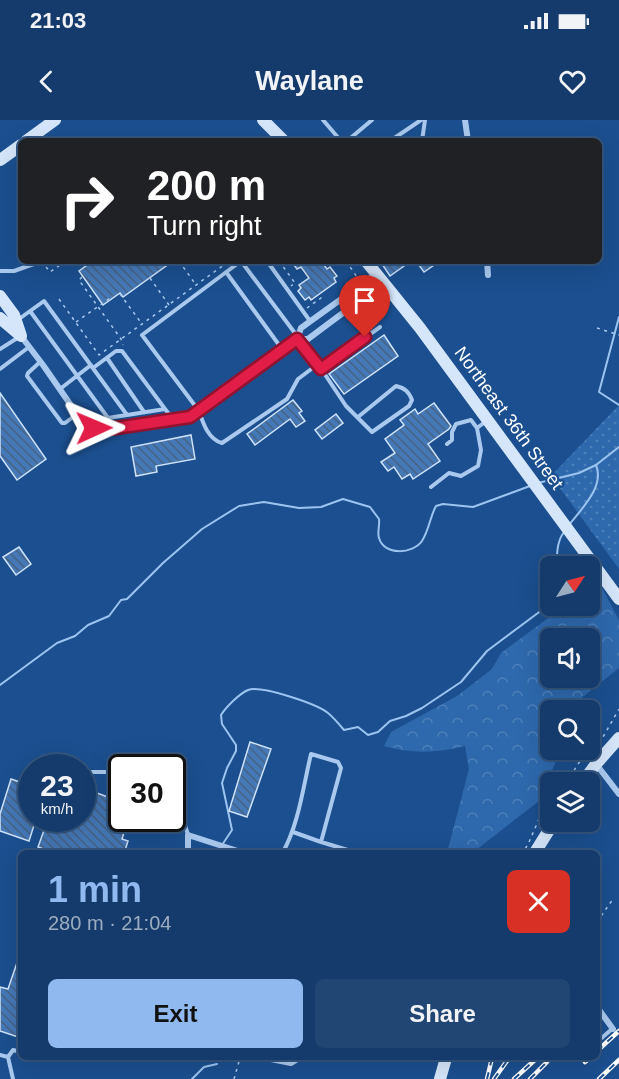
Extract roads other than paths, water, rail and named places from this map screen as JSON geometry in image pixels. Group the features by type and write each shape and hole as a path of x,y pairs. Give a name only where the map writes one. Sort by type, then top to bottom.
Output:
{"main road":[{"path":"30,138 55,120"},
{"path":"263,120 281,138"},
{"path":"275,120 283,138"},
{"path":"0,160 18,147"},
{"name":"Northeast 36th Street","path":"368,264 420,328 619,599"},
{"path":"0,296 16,321 21,336"},
{"path":"0,318 21,336"},
{"path":"590,772 619,738"},
{"path":"536,850 548,832"},
{"path":"441,1079 446,1060"}],"street":[{"path":"465,120 468,138"},
{"path":"487,264 488,275"},
{"path":"297,339 308,339 380,279"},
{"path":"21,336 78,414 94,428 109,429 173,420 190,417 199,411 297,339 301,328 310,321 362,284 380,279"},
{"path":"596,764 619,794"},
{"path":"188,850 188,836 234,850"},
{"path":"600,1011 613,1029"},
{"path":"274,1060 291,1064 296,1060"}],"lane":[{"path":"323,120 338,138"},
{"path":"351,138 372,120"},
{"path":"395,138 423,120"},
{"path":"422,138 423,120"},
{"path":"0,270 14,271 33,264"},
{"path":"237,264 142,335 199,411 203,425 215,441 222,443 287,399 298,380 380,327"},
{"path":"243,264 346,406 372,432 409,406 412,400 411,395 404,388 396,386 358,417"},
{"path":"269,264 310,321"},
{"path":"226,272 282,350"},
{"path":"16,321 44,301 127,415"},
{"path":"30,311 108,418 165,409"},
{"path":"0,349 21,336"},
{"path":"0,369 29,347"},
{"path":"60,389 116,351 123,351 173,420"},
{"path":"107,358 144,412"},
{"path":"41,362 27,376 62,423 78,414"},
{"path":"431,487 449,473 461,476 478,466 481,450 477,428 471,420 456,424 452,432 452,440 447,444"},
{"path":"477,428 488,420"},
{"path":"284,850 293,832 311,754 338,762 341,768 321,842"},
{"path":"186,828 188,836"},
{"path":"293,832 348,850"},
{"path":"600,1040 613,1029"},
{"path":"13,1079 8,1057 13,1050 18,1051"},
{"path":"0,1055 8,1057"}],"waterway":[{"path":"619,317 599,392 619,405"},
{"path":"538,483 579,473 596,465 619,447"},
{"path":"569,525 595,489 598,473 596,465"},
{"path":"0,685 57,643 75,636 88,625 109,616 121,600 127,599 202,529 239,506 264,502 299,508 321,507 343,499 370,507 379,519 378,536 382,544 392,550 406,551 422,541 436,506 443,504 473,507 530,486"},
{"path":"557,556 564,532"},
{"path":"219,850 232,830 222,783 236,751 236,745 222,724 221,715 241,694 255,689 289,696 322,709 344,730 358,727 368,735 378,732 390,721 422,708 461,682 487,651 540,611"},
{"path":"192,1079 204,1067 217,1064"}],"railway":[{"path":"600,1048 619,1031"},
{"path":"487,1079 492,1060"},
{"path":"494,1079 508,1060"},
{"path":"514,1079 535,1060"},
{"path":"599,1079 619,1060"},
{"path":"530,1079 547,1062"}]}
